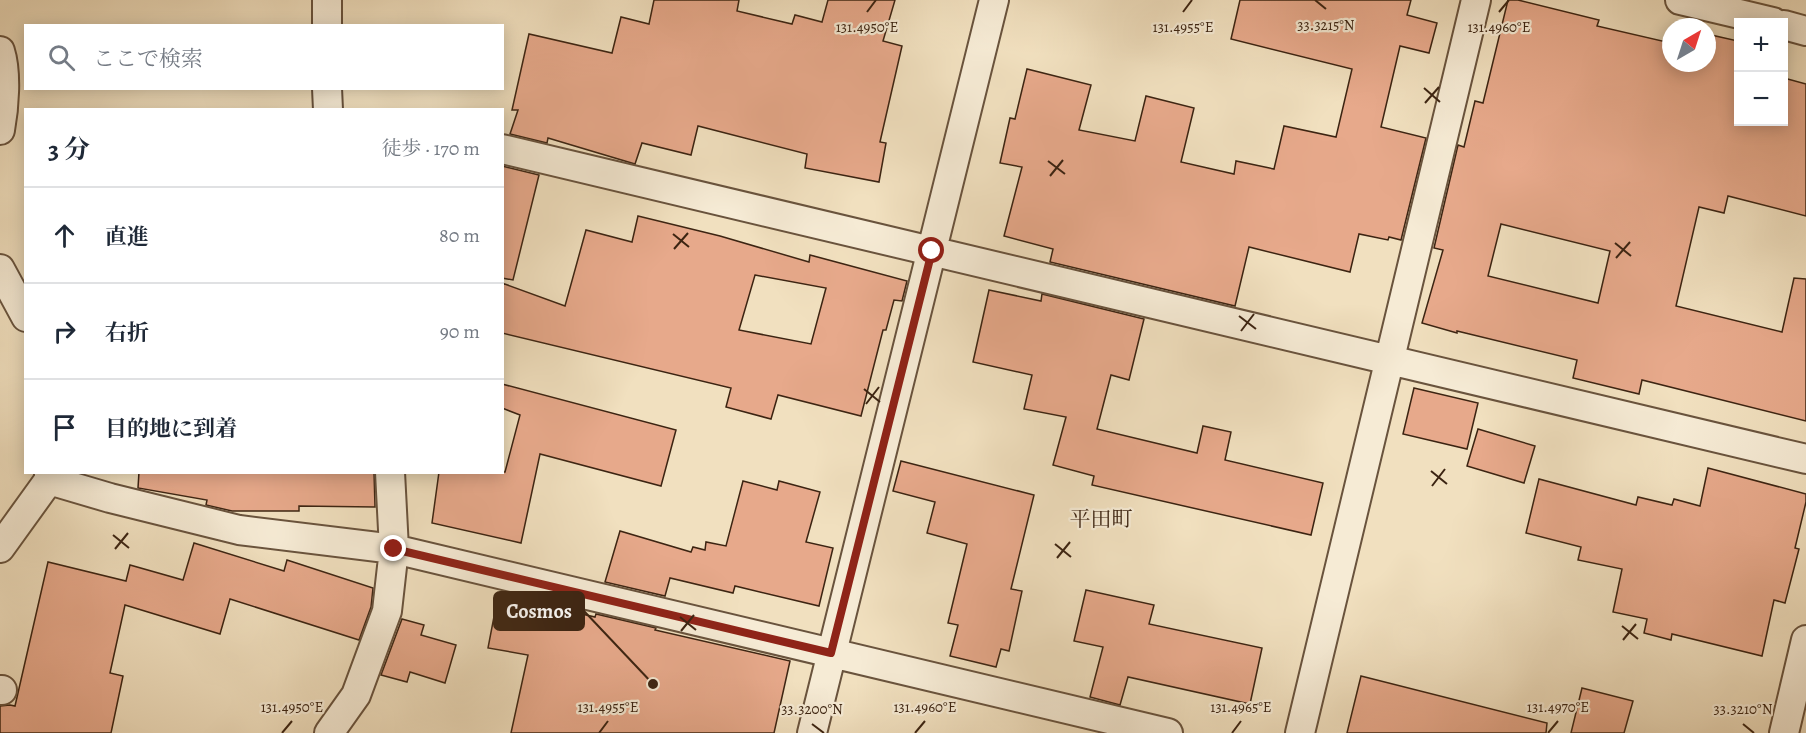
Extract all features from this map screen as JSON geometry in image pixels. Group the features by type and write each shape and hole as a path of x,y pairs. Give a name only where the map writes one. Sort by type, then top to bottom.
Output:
{"street":[{"path":"327,0 327,24"},
{"path":"812,733 994,0"},
{"path":"1300,733 1476,0"},
{"path":"1680,0 1756,18"},
{"path":"1788,26 1806,31"},
{"path":"0,51 3,60 3,112 0,130"},
{"path":"504,149 1806,459"},
{"path":"0,269 24,313"},
{"path":"329,733 356,695 387,611 394,549 390,474"},
{"path":"0,548 49,476 110,498 239,530 394,549 1168,733"},
{"path":"1784,733 1806,640"}],"building":[{"path":"654,0 739,0 737,11 792,24 795,15 822,22 828,0 895,0 883,41 902,46 880,142 886,143 879,182 805,168 807,154 698,126 691,155 642,143 635,164 548,138 547,143 510,134 518,110 512,110 529,34 612,53 621,17 649,24"},
{"path":"1240,0 1411,0 1407,15 1437,23 1429,53 1400,46 1381,127 1426,138 1401,240 1389,237 1388,240 1359,234 1350,272 1249,247 1235,306 1050,262 1053,249 1004,236 1022,167 1000,163 1010,118 1015,119 1027,69 1091,85 1079,130 1135,141 1146,96 1194,108 1181,162 1234,174 1236,161 1274,169 1284,126 1336,137 1352,69 1231,39"},
{"path":"1508,0 1518,0 1599,20 1597,26 1662,41 1662,72 1716,72 1716,36 1734,40 1734,126 1788,126 1788,79 1806,84 1806,216 1728,196 1724,213 1699,207 1676,306 1782,332 1794,278 1806,279 1806,421 1642,380 1639,394 1573,378 1577,360 1422,323 1443,250 1434,248 1458,145 1464,147 1475,101 1483,103","holes":["1501,224 1610,251 1598,303 1488,276"]},
{"path":"504,166 539,175 513,280 504,278"},
{"path":"638,216 720,236 809,262 810,255 907,281 902,301 894,300 886,330 883,330 861,416 778,395 771,419 726,407 731,388 504,333 504,284 565,306 586,230 632,242","holes":["755,275 826,288 811,344 739,330"]},
{"path":"989,290 1041,301 1042,294 1144,319 1129,380 1111,375 1097,429 1197,453 1203,426 1231,432 1225,460 1323,483 1311,535 1092,485 1094,476 1053,465 1066,417 1024,409 1032,375 973,362"},
{"path":"504,385 676,430 661,486 540,454 521,543 432,523 439,474 504,474 520,415 504,409"},
{"path":"1414,388 1478,403 1467,449 1403,434"},
{"path":"1478,429 1535,446 1524,483 1467,466"},
{"path":"901,461 1034,495 1011,589 1022,591 1009,651 1001,649 996,667 950,656 958,625 948,623 967,544 927,533 935,502 893,491"},
{"path":"1708,468 1806,494 1795,548 1799,549 1785,603 1774,600 1762,656 1672,634 1671,640 1644,633 1647,619 1613,612 1622,569 1578,560 1581,547 1526,533 1539,479 1636,505 1638,497 1672,505 1674,499 1700,506"},
{"path":"139,474 374,474 375,507 299,506 299,511 232,511 206,505 207,500 138,488"},
{"path":"743,481 777,490 779,481 820,492 806,542 833,548 819,606 735,586 733,593 670,578 665,596 605,582 620,531 691,552 693,547 705,550 706,542 726,546"},
{"path":"194,543 284,571 287,560 373,588 371,607 359,640 230,599 220,634 125,605 110,673 123,676 111,733 0,733 0,706 15,706 48,562 126,581 130,565 183,580"},
{"path":"1086,590 1154,605 1149,624 1262,648 1250,704 1128,677 1120,705 1090,697 1103,647 1074,641"},
{"path":"539,604 595,617 596,614 790,661 774,733 511,733 528,655 488,648 496,606 537,613"},
{"path":"402,619 424,625 421,635 456,645 445,683 410,672 407,682 381,675"},
{"path":"1361,676 1547,723 1546,733 1347,733"},
{"path":"1582,688 1633,701 1624,733 1571,733"}],"place":[{"name":"Cosmos","path":"653,684"}],"district":[{"name":"平田町","path":"1101,519"}],"route":[{"path":"394,549 831,653 932,251"}]}
